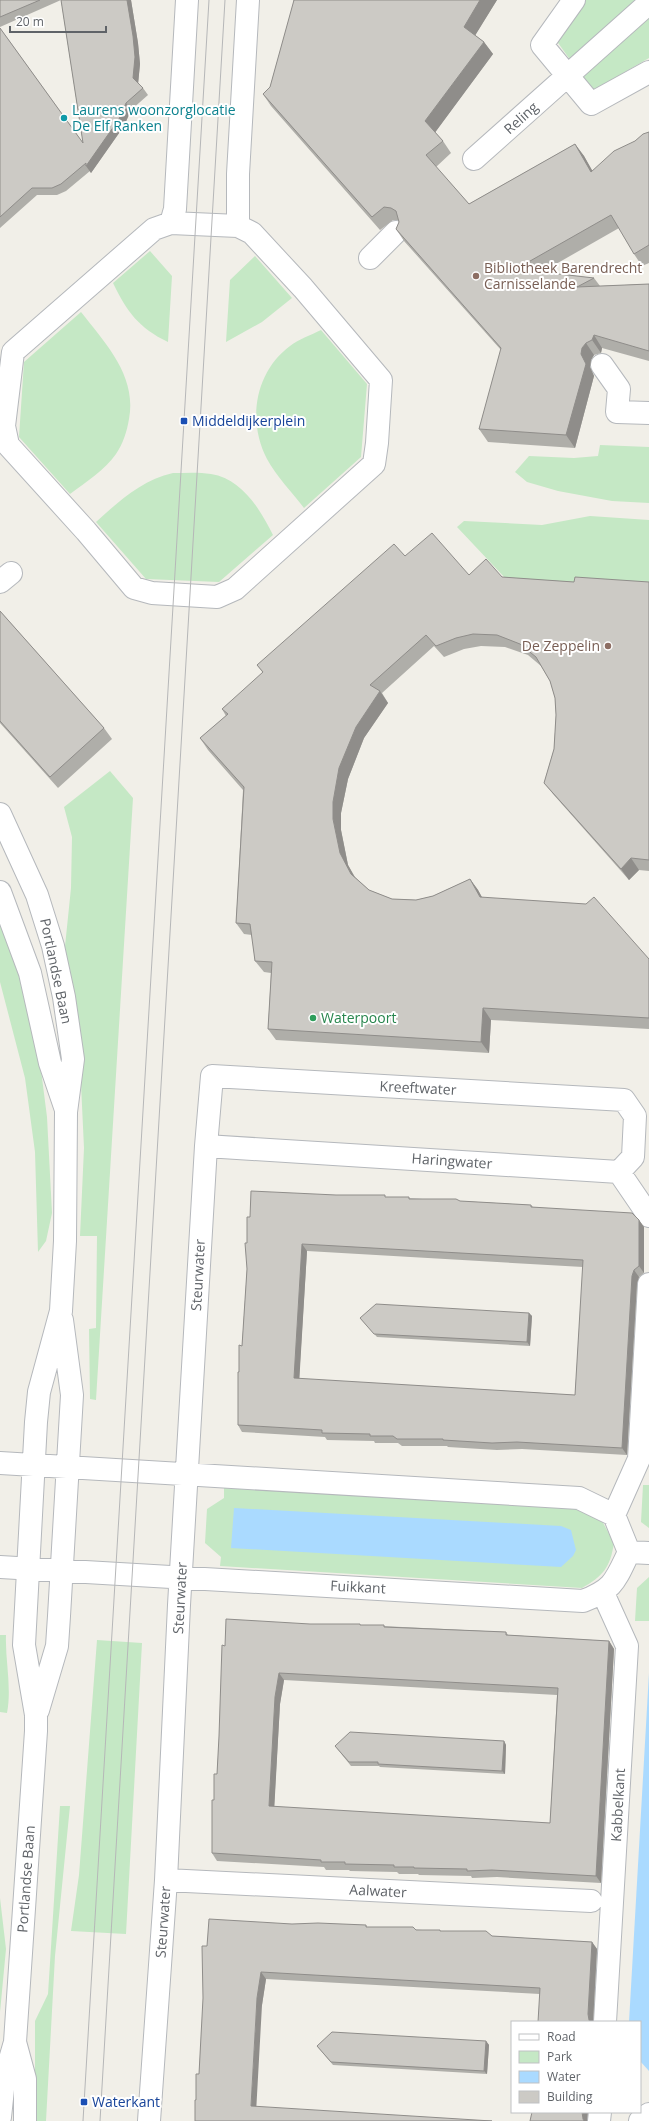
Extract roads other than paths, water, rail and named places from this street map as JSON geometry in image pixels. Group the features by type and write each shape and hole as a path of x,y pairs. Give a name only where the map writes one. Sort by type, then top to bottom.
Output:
{"street":[{"path":"171,223 175,209 187,0"},
{"path":"238,226 238,174 248,0"},
{"path":"574,0 542,45 591,104 649,72"},
{"name":"Reling","path":"474,159 649,3"},
{"path":"171,223 238,226 252,233 303,288 381,380 377,444 374,464 235,589 217,597 152,593 134,588 86,531 8,445 4,426 12,352 154,229 171,223"},
{"path":"370,258 396,232"},
{"path":"602,365 619,389 617,412 649,413"},
{"name":"Portlandse Baan","path":"0,814 22,858 37,894 53,946 64,997 73,1059 66,1112 65,1241 61,1311 72,1394 68,1466 57,1646 36,1715"},
{"name":"Portlandse Baan","path":"0,892 30,973 50,1063 66,1112"},
{"name":"Kreeftwater","path":"212,1076 624,1100 634,1116 632,1157 619,1172"},
{"name":"Steurwater","path":"149,2121 166,1880 186,1473 206,1146 212,1076"},
{"name":"Haringwater","path":"206,1146 619,1172"},
{"path":"619,1172 649,1216"},
{"path":"0,1463 186,1473 579,1498 614,1515 639,1459 649,1284"},
{"name":"Portlandse Baan","path":"0,2117 4,2080 16,2042 36,1715 24,1644 39,1392 61,1311"},
{"name":"Fuikkant","path":"61,1571 181,1576 583,1601 603,1593 639,1553 614,1515"},
{"path":"0,1568 61,1571"},
{"name":"Kabbelkant","path":"603,1593 627,1646 605,2021"},
{"name":"Aalwater","path":"166,1880 591,1902"},
{"name":"Portlandse Baan","path":"16,2042 25,2079 25,2121"},
{"path":"640,2121 649,2114"}],"water":[{"path":"234,1508 561,1526 571,1530 576,1550 573,1556 561,1567 231,1548"},
{"path":"649,1673 649,2071 641,2062 641,2021 629,2021"}],"tram line":[{"path":"83,2121 209,0"},
{"path":"100,2121 225,0"}],"place":[{"name":"Laurens woonzorglocatie De Elf Ranken","path":"64,118"},
{"name":"Bibliotheek Barendrecht Carnisselande","path":"476,276"},
{"name":"Middeldijkerplein","path":"184,421"},
{"name":"De Zeppelin","path":"608,646"},
{"name":"Waterpoort","path":"313,1018"},
{"name":"Waterkant","path":"84,2102"}]}
